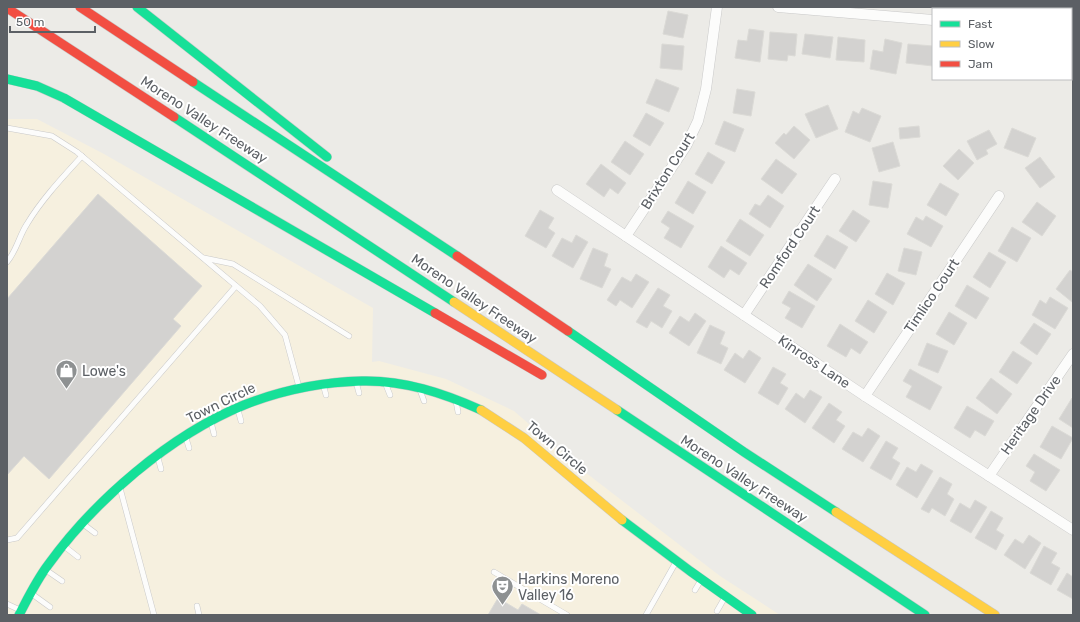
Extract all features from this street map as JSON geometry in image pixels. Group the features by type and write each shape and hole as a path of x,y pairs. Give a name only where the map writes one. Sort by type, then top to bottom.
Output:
{"main road":[{"name":"Moreno Valley Freeway","path":"80,7 499,284 744,452 995,615"},
{"path":"137,7 353,178 499,284"},
{"name":"Moreno Valley Freeway","path":"7,8 249,166 925,615"},
{"path":"7,79 27,83 64,98 548,378"},
{"name":"Town Circle","path":"20,613 45,569 90,514 158,456 186,436 238,407 299,387 323,383 356,381 385,382 419,387 455,398 481,409 509,427 589,494 677,562 750,614"},
{"path":"575,394 684,456"}],"street":[{"name":"Brixton Court","path":"626,236 686,146 698,121 706,89 717,7"},
{"path":"778,7 864,11 932,20"},
{"name":"Romford Court","path":"744,315 835,179"},
{"name":"Kinross Lane","path":"557,190 866,396 1073,530"},
{"name":"Timlico Court","path":"866,396 999,196"},
{"name":"Heritage Drive","path":"989,476 1073,354"}],"lane":[{"path":"7,128 52,136 82,156 260,306 285,335 299,387"},
{"path":"7,262 13,255 26,224 58,183 82,156"},
{"path":"203,258 233,264 349,336"},
{"path":"7,540 17,538 236,286"},
{"path":"356,381 359,393"},
{"path":"385,382 390,395"},
{"path":"323,383 326,395"},
{"path":"419,387 424,401"},
{"path":"455,398 458,412"},
{"path":"238,407 241,421"},
{"path":"211,421 214,434"},
{"path":"186,436 189,448"},
{"path":"158,456 161,469"},
{"path":"120,487 154,615"},
{"path":"82,524 95,533"},
{"path":"64,546 78,557"},
{"path":"646,615 677,562"},
{"path":"45,569 62,581"},
{"path":"494,572 567,615"},
{"path":"695,590 701,580"},
{"path":"30,593 50,607"},
{"path":"716,611 725,596"},
{"path":"7,604 20,613"},
{"path":"197,606 200,615"}],"shaded area":[{"path":"7,119 37,119 104,154 373,308 372,362 379,361 446,379 514,411 581,469 720,576 780,615 7,615"}],"building":[{"path":"668,11 688,15 683,38 663,34"},
{"path":"749,29 764,31 760,62 735,58 738,40 747,41"},
{"path":"770,32 797,34 795,56 788,55 787,61 768,59"},
{"path":"805,34 833,37 830,58 802,54"},
{"path":"838,37 865,40 864,62 836,60"},
{"path":"885,39 902,43 896,74 870,69 873,50 883,52"},
{"path":"662,44 684,46 682,70 660,68"},
{"path":"908,44 932,46 932,66 906,63"},
{"path":"656,79 679,88 669,112 646,103"},
{"path":"737,89 755,92 751,116 733,113"},
{"path":"828,105 838,129 816,138 805,114"},
{"path":"862,108 881,116 870,142 845,132 853,111 859,114"},
{"path":"646,113 664,123 650,146 633,136"},
{"path":"724,121 744,129 735,152 715,144"},
{"path":"794,126 810,140 794,159 775,143 784,133 786,135"},
{"path":"919,126 920,137 900,139 899,128"},
{"path":"1012,128 1036,138 1028,157 1004,148"},
{"path":"989,130 997,144 986,150 988,154 977,160 967,141"},
{"path":"625,141 644,154 630,175 611,162"},
{"path":"893,142 900,166 879,172 872,148"},
{"path":"959,149 974,163 958,180 943,166"},
{"path":"708,152 725,162 712,184 695,174"},
{"path":"1040,157 1055,177 1040,188 1025,168"},
{"path":"776,159 797,174 782,194 761,179"},
{"path":"601,164 626,183 618,194 610,188 604,197 586,184"},
{"path":"688,181 706,192 693,214 675,203"},
{"path":"873,181 892,184 888,208 869,205"},
{"path":"940,183 959,194 946,216 927,205"},
{"name":"Lowe's","path":"98,194 202,286 173,319 181,326 49,479 24,456 7,475 7,299"},
{"path":"768,195 784,206 770,228 749,214 755,204 760,206"},
{"path":"1037,202 1056,216 1042,236 1022,222"},
{"path":"540,210 554,218 548,228 555,233 546,248 525,236"},
{"path":"853,210 870,221 856,242 839,231"},
{"path":"668,211 694,226 681,248 664,238 670,228 661,222"},
{"path":"926,216 943,226 931,247 907,234 916,217 923,221"},
{"path":"740,219 764,235 750,256 726,241"},
{"path":"1012,227 1031,238 1017,262 998,251"},
{"path":"576,235 588,242 573,268 552,256 562,238 572,243"},
{"path":"827,235 848,247 835,269 814,256"},
{"path":"721,246 747,263 739,275 730,269 724,278 708,267"},
{"path":"593,248 608,254 604,266 611,269 602,288 580,279"},
{"path":"904,248 922,252 916,275 898,271"},
{"path":"989,252 1006,262 990,288 973,277"},
{"path":"808,264 832,279 817,301 794,285"},
{"path":"1070,270 1073,272 1072,302 1056,289"},
{"path":"887,273 905,283 893,305 875,294"},
{"path":"636,274 649,282 632,308 620,300 616,306 607,300 622,277 631,282"},
{"path":"967,285 989,298 976,319 955,306"},
{"path":"658,288 670,295 663,306 672,311 662,328 651,321 647,328 636,322"},
{"path":"789,291 815,306 802,328 785,318 791,308 782,303"},
{"path":"1050,297 1068,308 1055,329 1032,315 1040,300 1046,304"},
{"path":"868,300 887,312 874,333 855,321"},
{"path":"949,312 967,323 954,345 936,334"},
{"path":"695,313 706,321 689,346 669,333 680,316 689,322"},
{"path":"1034,323 1051,334 1037,355 1020,343"},
{"path":"840,324 868,342 860,354 851,348 846,357 827,346"},
{"path":"710,325 725,332 720,344 728,348 721,364 697,353"},
{"path":"927,343 948,351 938,373 918,365"},
{"path":"749,350 761,358 745,383 724,370 735,353 743,359"},
{"path":"1013,351 1032,363 1017,384 999,372"},
{"path":"773,367 786,374 780,383 788,388 778,405 758,393"},
{"path":"910,369 942,387 930,410 906,397 912,386 903,381"},
{"path":"991,378 1012,394 997,414 976,398"},
{"path":"810,390 822,397 805,423 785,409 796,393 804,399"},
{"path":"1073,398 1073,428 1059,419"},
{"path":"829,403 842,412 836,420 845,426 834,443 812,428"},
{"path":"967,406 994,421 985,436 975,430 970,438 954,428"},
{"path":"1052,426 1073,438 1061,459 1040,447"},
{"path":"868,428 880,436 863,462 842,449 853,432 862,437"},
{"path":"886,441 898,448 892,458 900,463 891,480 870,468"},
{"path":"1034,454 1060,470 1046,491 1030,481 1035,472 1026,466"},
{"path":"921,464 933,471 917,498 896,485 907,467 916,472"},
{"path":"940,477 952,484 947,494 954,499 945,516 932,508 929,513 921,509"},
{"path":"975,500 987,507 971,533 950,521 960,503 970,509"},
{"path":"991,511 1003,518 996,530 1004,535 996,550 975,538"},
{"path":"1029,535 1041,543 1025,569 1004,555 1015,539 1023,544"},
{"path":"1044,546 1057,553 1051,563 1060,568 1051,585 1030,573"},
{"path":"1067,573 1073,577 1073,599 1057,590"},
{"name":"Harkins Moreno Valley 16","path":"498,598 518,610 522,604 541,615 488,615"}],"traffic: fast":[{"path":"137,7 327,157"},
{"path":"7,79 37,86 64,98 435,313"},
{"path":"193,82 457,256"},
{"path":"174,117 454,302"},
{"path":"568,331 744,452 836,512"},
{"path":"19,615 36,583 48,565 88,517 111,494 162,452 216,418 244,405 287,391 317,385 378,381 408,385 438,393 481,410"},
{"path":"617,410 925,615"},
{"path":"622,520 752,615"}],"traffic: slow":[{"path":"454,302 617,410"},
{"path":"481,410 524,438 622,520"},
{"path":"836,512 995,615"}],"traffic: jam":[{"path":"80,7 193,82"},
{"path":"7,8 174,117"},
{"path":"457,256 568,331"},
{"path":"435,313 542,375"}],"place":[{"name":"Lowe's","path":"66,390"},
{"name":"Harkins Moreno Valley 16","path":"503,606"}]}
